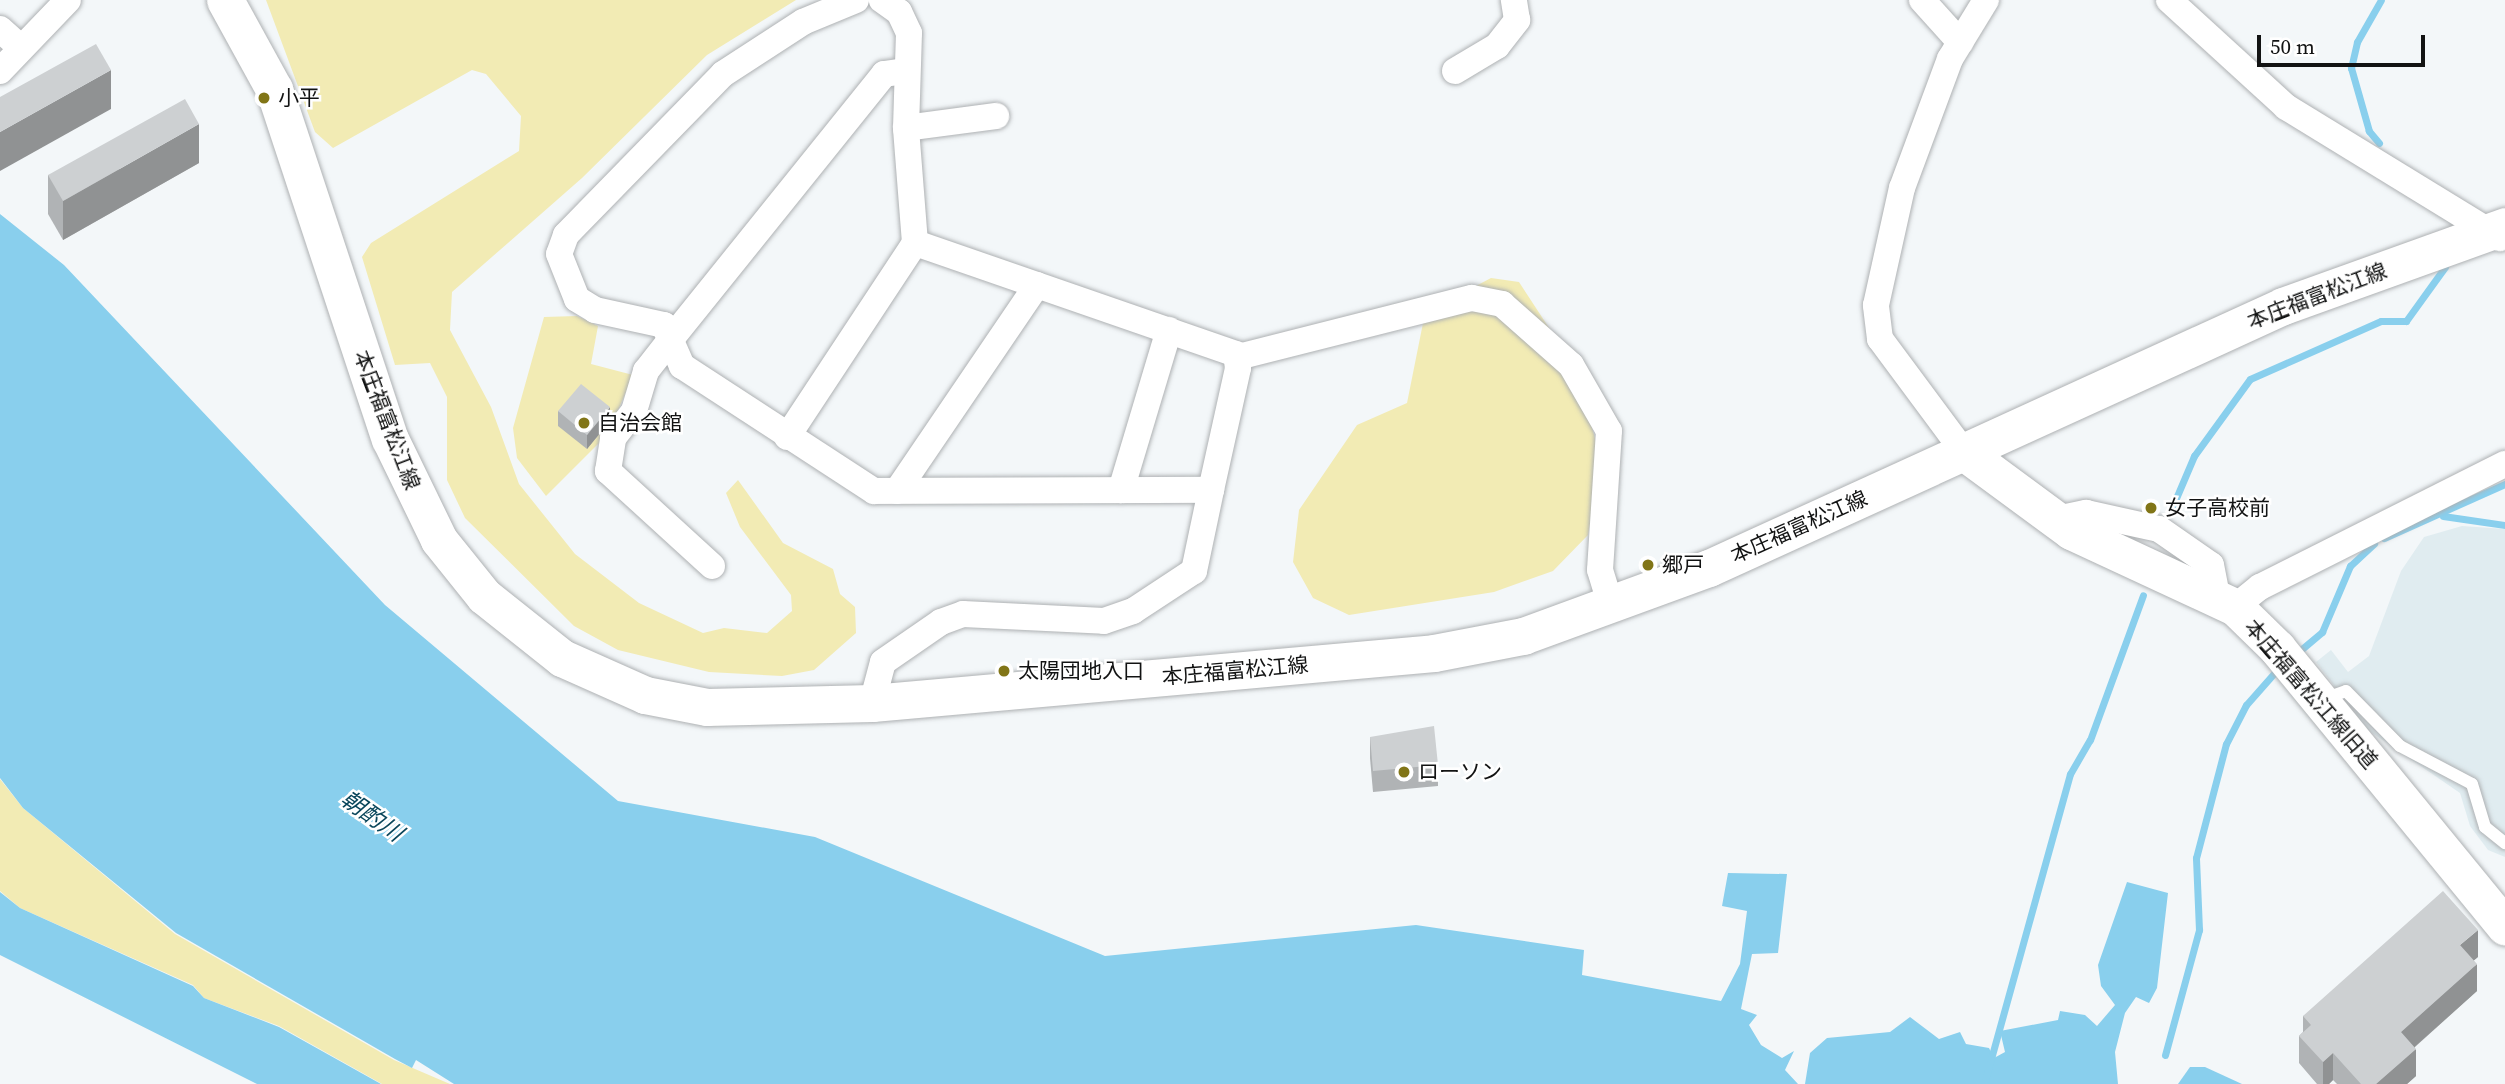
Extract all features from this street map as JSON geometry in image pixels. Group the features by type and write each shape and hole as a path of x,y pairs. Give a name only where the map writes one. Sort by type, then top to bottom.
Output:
{"main road":[{"name":"本庄福富松江線","path":"225,0 262,60 302,163 390,439 439,540 484,596 562,658 645,695 737,709 872,703 1434,653 1523,636 1611,607 1964,452 2283,306 2499,233"},
{"name":"本庄福富松江線旧道","path":"1964,452 2052,520 2226,601 2321,701 2505,928"}],"street":[{"path":"0,71 68,0"},
{"path":"856,0 803,22 723,74 566,235 559,254 577,299 595,310 664,325 682,366 853,482 897,491 1211,490"},
{"path":"788,437 915,243 916,197 906,128 905,20 882,0"},
{"path":"1454,71 1497,46 1517,20 1514,0"},
{"path":"1922,0 1960,42"},
{"path":"1964,452 1880,339 1876,305 1902,188 1960,42 1986,0"},
{"path":"2169,0 2286,107 2499,233"},
{"path":"0,29 22,48"},
{"path":"712,566 608,471 613,438 634,411 646,371 671,339 884,74 905,71"},
{"path":"906,128 996,116"},
{"path":"915,243 1169,330 1238,357 1472,298 1502,304 1571,365 1609,431 1600,570 1611,607"},
{"path":"897,491 1037,285"},
{"path":"1121,490 1169,330"},
{"path":"872,703 883,662 923,631 963,614 1104,621 1133,611 1194,571 1238,357"},
{"path":"2226,601 2260,587 2505,464"}],"lane":[{"path":"2321,701 2346,691 2400,746 2472,784 2485,827 2505,843"}],"shaded area":[{"path":"266,0 796,0 707,55 582,178 452,292 450,330 491,407 519,484 575,554 639,603 703,633 724,628 767,633 792,611 791,595 740,527 726,493 738,480 783,543 833,569 840,594 855,607 856,633 814,670 782,676 709,672 618,650 574,626 465,518 447,480 447,397 430,363 395,365 362,257 371,243 519,151 521,116 486,74 472,70 333,148 315,132"},
{"path":"1491,278 1519,282 1576,369 1602,464 1588,535 1553,571 1494,592 1349,615 1313,598 1293,562 1299,510 1357,425 1407,403 1425,313"},
{"path":"577,316 598,326 591,364 633,375 608,434 546,496 517,458 513,428 544,317"},
{"path":"2462,526 2505,529 2505,857 2488,850 2470,826 2460,793 2368,730 2316,662 2331,650 2348,672 2369,656 2401,571 2424,537"},
{"path":"0,779 23,808 175,934 394,1060 450,1084 382,1084 279,1026 204,998 193,985 20,908 0,891"}],"water":[{"name":"朝酌川","path":"0,214 64,265 385,605 618,801 815,837 1105,956 1416,925 1584,950 1582,975 1721,1001 1740,964 1747,911 1722,906 1728,873 1787,874 1778,953 1752,954 1741,1009 1757,1015 1749,1025 1761,1045 1782,1058 1794,1051 1785,1070 1798,1084 454,1084 416,1060 412,1068 176,933 23,808 0,778"},
{"path":"2127,882 2168,893 2157,988 2149,1003 2136,997 2125,1013 2115,1052 2118,1084 1805,1084 1810,1053 1827,1038 1890,1032 1910,1017 1939,1039 1960,1032 1966,1044 1989,1048 1994,1058 2005,1052 2000,1031 2058,1020 2060,1011 2085,1015 2097,1026 2115,1005 2101,986 2098,965"},
{"path":"0,892 20,908 193,986 204,998 279,1027 381,1084 257,1084 0,955"},
{"path":"2190,1067 2205,1067 2242,1084 2178,1084"}],"building":[{"path":"96,44 111,70 0,132 0,97"},
{"path":"185,99 199,124 63,201 48,175"},
{"path":"581,384 610,407 587,435 558,411"},
{"path":"1434,726 1438,765 1373,771 1370,737"},
{"path":"2443,891 2478,930 2460,945 2477,964 2401,1032 2416,1049 2376,1084 2361,1084 2333,1053 2323,1062 2299,1036 2311,1025 2303,1016"}],"waterway":[{"path":"2379,143 2369,131 2351,68 2357,42 2381,0"},
{"path":"2171,510 2194,456 2250,379 2381,321 2406,321 2445,267"},
{"path":"2384,538 2505,484"},
{"path":"2443,516 2505,525"},
{"path":"2303,648 2322,632 2350,566 2374,544"},
{"path":"1984,1084 2070,774 2090,740 2143,595"},
{"path":"2165,1055 2199,930 2196,858 2226,744 2246,705 2276,671"}],"place":[{"name":"小平","path":"264,98"},
{"name":"自治会館","path":"584,423"},
{"name":"女子高校前","path":"2151,508"},
{"name":"郷戸","path":"1648,565"},
{"name":"太陽団地入口","path":"1004,671"},
{"name":"ローソン","path":"1404,772"}]}
